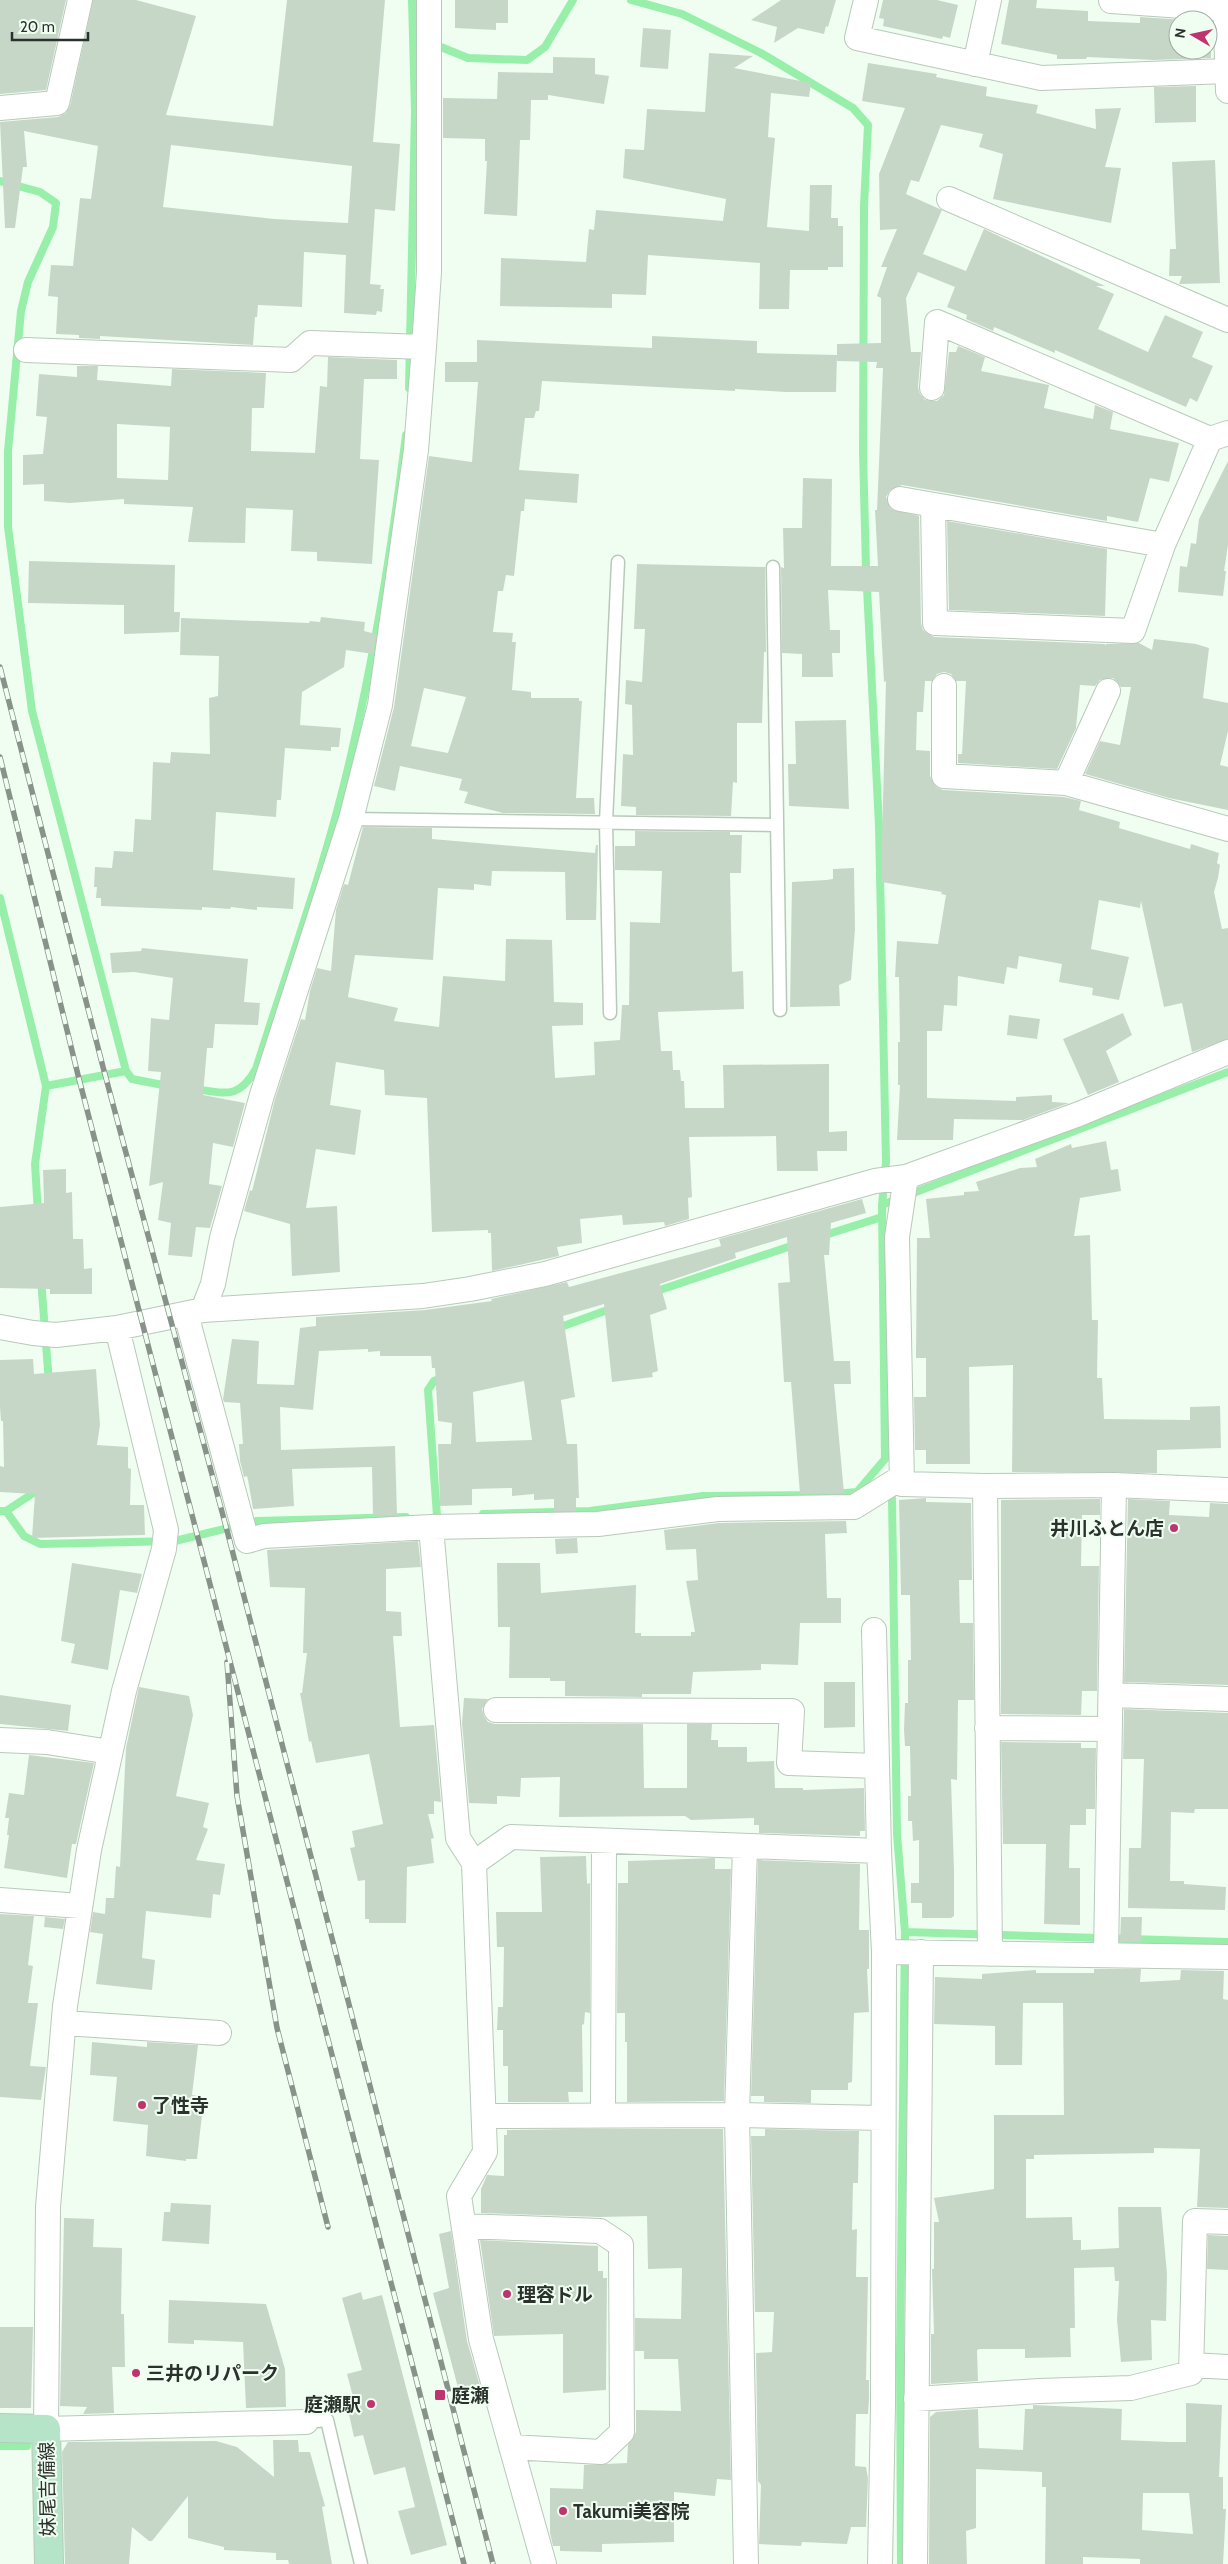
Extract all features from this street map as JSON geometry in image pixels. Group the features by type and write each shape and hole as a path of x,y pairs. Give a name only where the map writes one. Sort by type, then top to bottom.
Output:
{"main road":[{"name":"妹尾吉備線","path":"0,2428 46,2429 49,2564"}],"street":[{"path":"0,108 57,103 80,0"},
{"path":"429,0 429,272 415,346 416,450 380,705 351,819 262,1095 222,1238 213,1284 195,1312 247,1541 264,1536 431,1527 598,1524 718,1509 854,1507 892,1482 902,1484 985,1486 1114,1485 1228,1490"},
{"path":"866,0 857,38 1041,78 1228,65"},
{"path":"975,64 990,0"},
{"path":"1112,1 1225,5 1228,91"},
{"path":"949,199 1228,320"},
{"path":"932,388 937,322 1219,436 1163,545 1133,630 935,623 933,505"},
{"path":"26,350 291,360 310,343 415,346"},
{"path":"900,499 1163,545"},
{"path":"944,686 944,776 1066,783 1228,829"},
{"path":"1066,783 1108,691"},
{"path":"0,1327 56,1335 117,1328 195,1312 423,1296 470,1289 544,1274 895,1187 1228,1052"},
{"path":"892,1482 897,1237 895,1187"},
{"path":"117,1328 165,1540 124,1691 88,1850 64,2023 48,2207 46,2429 306,2422"},
{"path":"1106,1943 1108,1730 1111,1695 1114,1485"},
{"path":"985,1486 989,1942"},
{"path":"431,1527 458,1838 474,1863 485,2116 485,2152 460,2196 481,2339 544,2564"},
{"path":"874,1630 878,1851 905,1952 904,2407 880,2564"},
{"path":"1111,1695 1228,1699"},
{"path":"496,1710 792,1711 789,1763 877,1766"},
{"path":"987,1728 1108,1730"},
{"path":"0,1740 47,1742 110,1752"},
{"path":"474,1863 511,1837 878,1851"},
{"path":"603,2115 604,1841"},
{"path":"745,1847 737,2115 746,2564"},
{"path":"0,1900 80,1906"},
{"path":"905,1952 989,1942 1106,1943 1228,1957"},
{"path":"905,1952 882,2118 916,2564"},
{"path":"64,2023 219,2034"},
{"path":"485,2116 737,2115 882,2118"},
{"path":"904,2407 1039,2391 1131,2388 1191,2373 1195,2221 1228,2222"},
{"path":"464,2226 600,2230 621,2245 622,2432 601,2452 511,2447"},
{"path":"1192,2365 1228,2367"}],"lane":[{"path":"610,1013 606,822 618,562"},
{"path":"773,567 780,1010"},
{"path":"351,819 776,825"},
{"path":"306,2422 327,2420 361,2564"}],"building":[{"path":"0,0 66,0 46,90 0,94"},
{"path":"93,0 136,0 196,16 166,115 273,126 287,0 385,0 373,142 400,144 395,211 375,209 370,284 381,285 380,289 384,289 382,312 377,311 376,315 344,313 346,255 304,252 302,307 258,305 253,345 100,336 100,339 79,338 79,335 56,334 58,297 48,296 51,265 73,266 80,198 91,199 98,146 24,131 27,167 23,167 15,228 5,228 0,122 58,117 66,113 70,106","holes":["171,145 352,166 348,223 274,219 163,207"]},
{"path":"455,0 508,0 508,23 496,23 496,30 455,28"},
{"path":"781,0 836,0 824,34 798,28 774,43 777,27 751,20"},
{"path":"883,0 937,0 958,5 950,38 943,36 942,39 883,26 884,19 879,18"},
{"path":"1009,0 1037,0 1036,8 1088,11 1088,21 1140,23 1140,17 1168,19 1168,60 1087,57 1086,59 1057,59 1057,55 1001,44"},
{"path":"643,28 671,30 668,69 640,67"},
{"path":"709,53 753,56 734,68 811,83 809,97 771,93 768,137 775,138 767,227 809,231 810,185 832,185 831,218 838,218 838,226 843,226 843,267 828,267 828,270 790,270 789,309 759,309 760,263 648,255 646,295 612,294 612,308 500,306 501,258 586,262 589,229 594,230 596,210 723,221 726,199 623,178 625,149 644,150 647,109 705,112"},
{"path":"553,57 595,58 595,74 609,76 604,104 548,95 548,100 531,100 530,140 520,140 517,216 484,214 487,161 485,161 485,139 443,138 443,98 497,99 498,72 553,73"},
{"path":"868,63 937,74 936,77 987,87 986,96 1038,105 1036,113 1096,129 1095,109 1121,108 1105,167 1121,168 1111,223 993,199 1003,154 979,147 983,134 941,125 919,182 911,180 906,194 942,210 923,254 966,271 984,229 1105,286 1096,286 1114,294 1098,329 1148,352 1165,315 1203,332 1192,357 1213,366 1197,402 1190,398 1186,407 1055,350 1055,353 994,327 993,331 966,319 967,315 947,307 955,287 918,272 906,298 911,352 921,352 918,387 920,394 925,400 937,401 944,395 949,352 956,352 958,346 985,357 981,371 1049,385 1044,408 1093,419 1095,405 1113,412 1110,429 1179,443 1169,482 1150,478 1138,522 1107,516 1107,521 902,485 890,490 886,497 891,509 919,516 921,623 923,630 934,637 1105,644 1105,646 1106,644 1139,643 1152,650 1154,639 1196,644 1209,648 1203,698 1228,703 1228,731 1220,765 1228,767 1228,810 1169,798 1085,774 1100,741 1120,745 1131,687 1121,687 1113,678 1100,680 1095,686 1080,685 1076,728 1057,769 958,763 958,754 962,754 966,681 956,681 951,674 944,672 937,674 932,681 925,681 923,712 917,712 916,750 930,751 930,776 936,787 943,790 1064,797 1081,801 1079,810 1120,822 1119,828 1190,849 1191,844 1219,853 1217,863 1220,865 1214,892 1222,929 1228,928 1228,1039 1192,1052 1182,1003 1164,1007 1141,901 1140,908 1099,900 1091,949 1129,957 1119,1000 1092,995 1093,988 1059,982 1062,964 1019,956 1017,969 1007,967 1004,984 958,976 957,1006 944,1005 942,1031 927,1031 927,1098 1016,1101 1016,1097 1052,1095 1052,1102 1069,1103 1023,1120 954,1119 953,1140 897,1140 900,1085 898,1085 898,1042 900,1042 899,977 895,977 897,941 938,944 946,895 941,894 942,892 881,882 886,681 884,682 879,592 828,590 830,630 840,630 840,653 832,653 833,677 802,677 802,654 782,653 781,567 784,568 783,528 802,528 803,478 832,479 831,566 878,566 875,510 877,510 883,368 876,368 877,362 837,361 837,344 881,343 881,298 877,296 887,267 881,267 897,229 880,230 879,174 905,108 862,101"},
{"path":"1196,86 1196,122 1155,123 1154,87"},
{"path":"1215,160 1220,283 1179,284 1182,276 1169,276 1170,249 1176,249 1172,162"},
{"path":"652,336 757,341 757,353 837,355 836,392 785,392 735,389 735,391 542,381 539,411 536,411 534,418 525,418 519,470 579,474 577,503 525,499 524,511 521,511 514,576 506,575 503,591 498,591 493,632 513,633 512,642 516,642 512,690 531,692 531,698 579,698 579,701 582,701 576,798 594,798 595,814 503,813 464,803 468,792 459,790 462,779 400,766 395,791 374,786 394,707 429,456 472,462 478,382 445,382 445,362 477,362 477,340 652,348","holes":["424,688 466,697 448,753 411,746"]},
{"path":"328,357 397,360 397,379 364,379 360,459 379,460 372,564 317,561 317,552 291,551 293,510 246,508 245,543 188,542 193,507 124,504 124,499 70,503 44,501 44,484 23,485 23,455 43,454 47,417 36,416 39,374 77,377 77,366 98,366 97,380 171,386 172,369 266,373 264,408 252,408 251,451 315,453 320,386 327,387","holes":["117,424 170,427 168,480 117,478"]},
{"path":"1228,461 1228,545 1223,596 1178,592 1180,566 1187,567 1191,543 1196,544 1199,519"},
{"path":"947,521 1107,549 1105,616 949,610"},
{"path":"29,561 175,565 174,612 180,612 179,632 124,634 124,605 28,603"},
{"path":"637,564 765,567 766,652 764,652 762,723 737,723 737,783 733,782 731,816 636,815 636,807 621,806 623,754 633,755 632,705 625,704 626,680 642,682 645,629 634,629"},
{"path":"321,617 365,622 364,631 376,634 373,654 346,650 344,667 302,692 300,725 341,728 339,747 331,747 331,751 285,748 281,800 277,800 276,817 216,812 213,870 295,878 293,909 257,907 257,910 231,907 230,909 202,907 202,910 101,906 101,898 96,898 97,887 94,887 95,867 112,868 114,851 133,852 135,819 151,820 153,762 170,763 171,752 210,754 209,698 218,696 219,656 180,655 181,618 309,623 310,621 320,622"},
{"path":"846,720 849,809 789,806 788,764 796,764 795,721"},
{"path":"363,827 432,828 432,839 595,853 596,845 598,845 596,920 566,920 565,872 492,871 491,886 474,884 474,890 438,888 433,960 355,955 348,997 398,1008 394,1021 439,1027 443,976 505,981 506,939 552,940 554,1002 583,1003 583,1025 552,1026 555,1078 595,1075 594,1042 620,1040 622,1005 629,1005 630,922 660,923 662,871 615,870 615,846 635,846 635,831 730,832 730,835 742,835 741,873 730,873 732,972 743,971 744,1009 658,1012 661,1051 672,1051 673,1070 680,1070 681,1081 684,1081 685,1108 724,1108 723,1065 829,1064 829,1132 847,1131 847,1151 817,1151 818,1171 777,1171 776,1136 689,1137 692,1197 688,1198 689,1219 665,1226 664,1222 623,1225 622,1215 580,1219 582,1243 557,1247 559,1256 492,1271 491,1233 488,1233 488,1230 432,1232 427,1098 385,1095 384,1070 336,1062 330,1105 361,1110 355,1155 316,1149 306,1208 337,1206 340,1272 292,1276 290,1224 244,1211 250,1190 252,1191 275,1099 301,1019 305,1020 310,991 317,968 331,971 336,910 344,884 348,885"},
{"path":"854,868 855,929 851,980 839,985 840,1006 790,1007 792,882 833,879 833,869"},
{"path":"142,948 248,959 244,1002 260,1003 258,1025 215,1024 213,1048 207,1048 203,1095 245,1103 233,1147 213,1143 209,1184 222,1186 210,1228 196,1227 192,1257 168,1255 171,1223 158,1220 163,1182 149,1186 161,1072 148,1071 151,1018 169,1020 173,978 134,972 112,973 110,953 141,951"},
{"path":"1123,1013 1132,1035 1106,1051 1119,1082 1088,1095 1063,1039"},
{"path":"1009,1015 1040,1019 1037,1039 1007,1035"},
{"path":"1106,1141 1111,1170 1118,1169 1121,1191 1080,1198 1074,1236 1090,1235 1092,1320 1098,1320 1097,1378 1102,1378 1104,1419 1190,1420 1190,1407 1220,1406 1221,1448 1157,1450 1157,1473 1012,1472 1013,1365 969,1367 970,1464 926,1464 926,1450 915,1450 914,1397 926,1397 926,1358 916,1358 917,1238 930,1238 926,1199 964,1195 964,1192 979,1191 976,1182 1020,1168 1037,1167 1035,1159 1071,1144 1072,1148"},
{"path":"66,1169 66,1193 72,1192 73,1239 83,1239 84,1269 92,1268 92,1294 50,1294 50,1289 0,1288 0,1207 44,1203 43,1170"},
{"path":"862,1199 866,1213 831,1223 829,1255 824,1255 834,1361 850,1361 851,1384 834,1384 844,1493 800,1494 791,1382 784,1382 778,1283 790,1282 787,1237 735,1253 736,1258 660,1284 667,1309 650,1315 658,1371 652,1373 653,1377 612,1382 604,1304 563,1316 575,1397 561,1400 567,1444 577,1444 579,1498 576,1498 576,1511 554,1511 554,1499 534,1500 534,1494 512,1496 512,1488 472,1489 472,1505 440,1506 438,1444 451,1444 452,1423 438,1421 435,1368 432,1368 431,1356 380,1356 380,1351 368,1352 368,1349 319,1351 313,1410 280,1407 281,1450 395,1446 397,1515 373,1516 372,1467 292,1469 294,1506 253,1509 247,1476 244,1477 240,1461 239,1444 243,1444 240,1403 224,1402 223,1399 232,1339 259,1341 257,1384 294,1385 300,1328 316,1326 316,1317 425,1310 492,1301 491,1299 567,1282 569,1287 721,1246 719,1239","holes":["524,1381 532,1440 476,1442 473,1392"]},
{"path":"33,1359 34,1374 96,1369 100,1425 97,1445 128,1447 128,1468 131,1469 130,1505 144,1505 145,1535 32,1538 35,1494 0,1492 0,1466 4,1467 3,1421 1,1421 0,1407 0,1360"},
{"path":"926,1498 926,1502 971,1503 972,1580 959,1580 960,1623 973,1623 974,1700 958,1700 957,1780 951,1779 954,1916 951,1918 922,1918 922,1903 911,1903 911,1883 919,1883 919,1840 913,1841 912,1821 908,1821 908,1796 911,1796 910,1746 905,1746 904,1730 905,1703 908,1703 908,1660 911,1660 910,1595 901,1595 899,1500"},
{"path":"1100,1499 1100,1515 1082,1515 1081,1566 1099,1566 1097,1691 1082,1691 1081,1715 1001,1714 1001,1500"},
{"path":"1128,1499 1170,1501 1169,1515 1209,1517 1210,1503 1228,1504 1228,1685 1124,1682"},
{"path":"846,1521 847,1533 825,1534 827,1598 841,1598 841,1623 800,1623 798,1665 761,1664 761,1670 693,1672 691,1694 642,1694 642,1697 565,1696 565,1681 550,1681 550,1678 509,1678 510,1627 498,1627 497,1563 540,1563 541,1593 636,1585 635,1633 641,1633 641,1636 691,1636 691,1632 695,1632 686,1581 698,1580 696,1549 666,1550 664,1530 719,1523"},
{"path":"577,1538 578,1553 556,1554 555,1539"},
{"path":"418,1541 421,1567 386,1569 386,1611 401,1612 402,1636 393,1636 400,1727 434,1725 441,1802 434,1801 434,1814 428,1814 434,1838 431,1839 434,1863 407,1867 406,1923 369,1923 369,1919 365,1919 365,1880 358,1881 350,1848 355,1847 352,1831 383,1824 369,1754 316,1763 311,1741 309,1742 300,1693 302,1693 307,1653 303,1653 305,1588 270,1587 267,1550"},
{"path":"72,1563 142,1574 137,1593 120,1590 108,1670 71,1663 75,1644 61,1641"},
{"path":"824,1682 855,1682 855,1727 824,1728"},
{"path":"139,1687 189,1696 193,1715 176,1796 209,1803 203,1827 208,1829 196,1860 225,1864 220,1895 213,1894 211,1918 146,1911 142,1958 155,1960 152,1990 96,1984 103,1934 90,1932 93,1912 105,1914 106,1898 114,1898 116,1866 120,1867 126,1748"},
{"path":"0,1695 71,1705 68,1731 0,1724"},
{"path":"464,1698 488,1699 482,1709 488,1722 495,1724 643,1724 644,1788 687,1788 687,1724 712,1724 711,1740 718,1740 718,1747 747,1747 747,1762 774,1761 775,1788 803,1788 803,1790 864,1788 865,1831 860,1831 860,1836 759,1833 759,1825 754,1825 754,1818 691,1820 685,1816 559,1817 560,1777 521,1778 520,1797 497,1796 497,1804 469,1803 462,1723"},
{"path":"1124,1709 1228,1713 1228,1809 1195,1809 1194,1813 1171,1812 1170,1881 1226,1887 1225,1910 1128,1908 1129,1848 1141,1848 1144,1759 1123,1759"},
{"path":"1001,1742 1081,1743 1081,1748 1096,1748 1095,1809 1086,1809 1086,1825 1070,1825 1069,1868 1080,1868 1080,1925 1044,1924 1046,1844 1003,1844"},
{"path":"29,1755 94,1763 76,1844 72,1844 67,1878 4,1868 9,1835 7,1835 9,1818 5,1818 9,1793 24,1795"},
{"path":"586,1856 587,1884 590,1883 590,2013 585,2012 584,2024 582,2025 583,2092 568,2092 569,2102 508,2102 508,2066 503,2066 503,2030 497,2030 498,2007 503,2007 504,1947 497,1947 496,1912 542,1912 540,1857"},
{"path":"715,1858 715,1869 731,1869 724,2101 627,2102 625,2013 617,2013 618,1883 628,1883 628,1861"},
{"path":"758,1860 860,1864 859,1930 869,1930 869,1969 867,1969 869,2012 854,2013 852,2082 848,2083 848,2090 811,2090 811,2103 764,2102 764,2096 751,2096"},
{"path":"0,1914 34,1916 28,1965 33,1966 28,2003 38,2003 30,2066 46,2067 41,2100 0,2097"},
{"path":"45,1917 65,1919 63,1929 44,1927"},
{"path":"1121,1917 1142,1917 1141,1942 1120,1942"},
{"path":"1094,1969 1141,1969 1140,1982 1180,1980 1181,1970 1224,1971 1223,1999 1228,2000 1228,2208 1197,2207 1200,2149 1154,2148 1154,2153 1034,2155 1034,2159 1026,2159 1026,2218 1072,2217 1073,2240 1081,2240 1081,2250 1119,2248 1118,2207 1161,2207 1167,2274 1166,2321 1151,2320 1152,2360 1121,2362 1117,2320 1119,2281 1115,2281 1114,2267 1074,2268 1075,2328 1070,2328 1071,2357 1025,2358 1025,2349 980,2349 977,2350 978,2381 931,2384 931,2334 934,2334 932,2269 934,2269 934,2222 939,2222 934,2198 994,2189 994,2115 1064,2115 1063,2003 1023,2003 1022,2065 995,2065 995,2026 934,2024 935,1977 982,1979 982,1974 1036,1970 1036,1973 1094,1973"},
{"path":"92,2042 147,2047 147,2042 198,2045 192,2095 204,2097 197,2159 186,2159 186,2161 146,2156 148,2125 113,2121 117,2077 90,2075"},
{"path":"723,2129 731,2480 717,2479 715,2496 674,2492 674,2542 602,2544 602,2552 560,2551 560,2546 553,2546 550,2533 550,2488 583,2489 584,2465 627,2463 628,2445 636,2432 636,2410 681,2411 678,2359 644,2359 644,2351 635,2351 635,2318 681,2319 682,2268 648,2269 647,2216 599,2217 481,2213 481,2189 487,2175 504,2176 504,2135 507,2135 507,2130"},
{"path":"765,2129 859,2131 858,2183 853,2183 852,2230 857,2229 856,2277 868,2277 866,2380 869,2380 869,2399 868,2414 856,2414 855,2466 866,2467 868,2478 866,2527 851,2527 847,2544 802,2542 801,2546 759,2544 761,2485 758,2481 756,2353 772,2352 774,2312 755,2312 751,2136 765,2136"},
{"path":"171,2203 211,2205 209,2244 162,2241 164,2212 170,2212"},
{"path":"64,2218 94,2219 93,2247 122,2248 121,2314 124,2314 125,2367 112,2367 114,2413 83,2414 87,2407 60,2406"},
{"path":"451,2231 467,2341 482,2393 461,2399 433,2293 449,2288 439,2234"},
{"path":"1208,2235 1228,2236 1228,2270 1207,2269"},
{"path":"480,2240 598,2246 598,2271 603,2271 603,2278 607,2278 606,2390 563,2393 563,2334 494,2336"},
{"path":"361,2292 363,2300 382,2295 447,2545 411,2555 398,2511 415,2507 405,2467 374,2475 363,2435 354,2437 348,2410 356,2408 347,2374 362,2370 342,2298"},
{"path":"169,2300 266,2304 285,2369 286,2407 246,2408 243,2342 194,2340 194,2344 168,2343"},
{"path":"0,2327 33,2327 31,2408 0,2408"},
{"path":"1186,2403 1222,2405 1219,2477 1223,2477 1223,2509 1226,2509 1223,2564 1140,2564 1140,2559 1083,2557 1083,2564 1045,2564 1046,2487 1042,2487 1042,2472 976,2469 976,2528 966,2531 967,2564 929,2564 930,2417 936,2412 978,2409 979,2448 1023,2450 1025,2409 1033,2409 1033,2405 1122,2409 1121,2440 1186,2442","holes":["1143,2493 1189,2493 1193,2534 1142,2530"]},
{"path":"273,2440 298,2440 299,2452 310,2452 325,2506 322,2507 332,2564 289,2564 288,2560 276,2560 276,2553 224,2550 224,2547 188,2538 188,2496 152,2541 149,2541 132,2527 129,2564 65,2564 62,2452 68,2442 216,2441 237,2447 274,2477"}],"waterway":[{"path":"409,388 415,111 412,0"},
{"path":"431,43 468,58 527,60 545,47 573,0"},
{"path":"631,0 682,14 761,53 853,108 868,125 864,206 863,452 866,568 879,826 886,1162 882,1205 1228,1072"},
{"path":"0,181 40,192 56,203 53,227 28,282 21,311 8,451 8,527 32,711 126,1071"},
{"path":"194,1089 223,1093 230,1092 243,1086 249,1079 256,1069 295,951 332,831 361,712 383,593 406,435"},
{"path":"0,898 46,1086"},
{"path":"38,1213 35,1164 46,1086 126,1071 132,1079 168,1086"},
{"path":"483,1514 590,1511 703,1496 822,1495 857,1492 885,1459 882,1205"},
{"path":"822,1236 882,1217"},
{"path":"654,1292 797,1244"},
{"path":"41,1279 49,1383"},
{"path":"555,1329 613,1308"},
{"path":"437,1516 428,1390 434,1381 444,1377"},
{"path":"0,1511 6,1511 41,1488"},
{"path":"886,1489 892,1498 897,1834 905,1932"},
{"path":"6,1511 24,1536 40,1544 175,1541 257,1521 406,1517"},
{"path":"901,2564 900,2353 905,1932 1228,1942"},
{"path":"0,2446 27,2446"}],"railway":[{"path":"0,667 103,1067 229,1538 493,2564"},
{"path":"0,757 78,1075 464,2564"},
{"path":"227,1662 237,1796 277,2028 328,2227"}],"place":[{"name":"井川ふとん店","path":"1174,1528"},
{"name":"了性寺","path":"142,2105"},
{"name":"理容ドル","path":"507,2294"},
{"name":"三井のリパーク","path":"136,2373"},
{"name":"庭瀬","path":"440,2395"},
{"name":"庭瀬駅","path":"371,2404"},
{"name":"Takumi美容院","path":"563,2511"}]}
